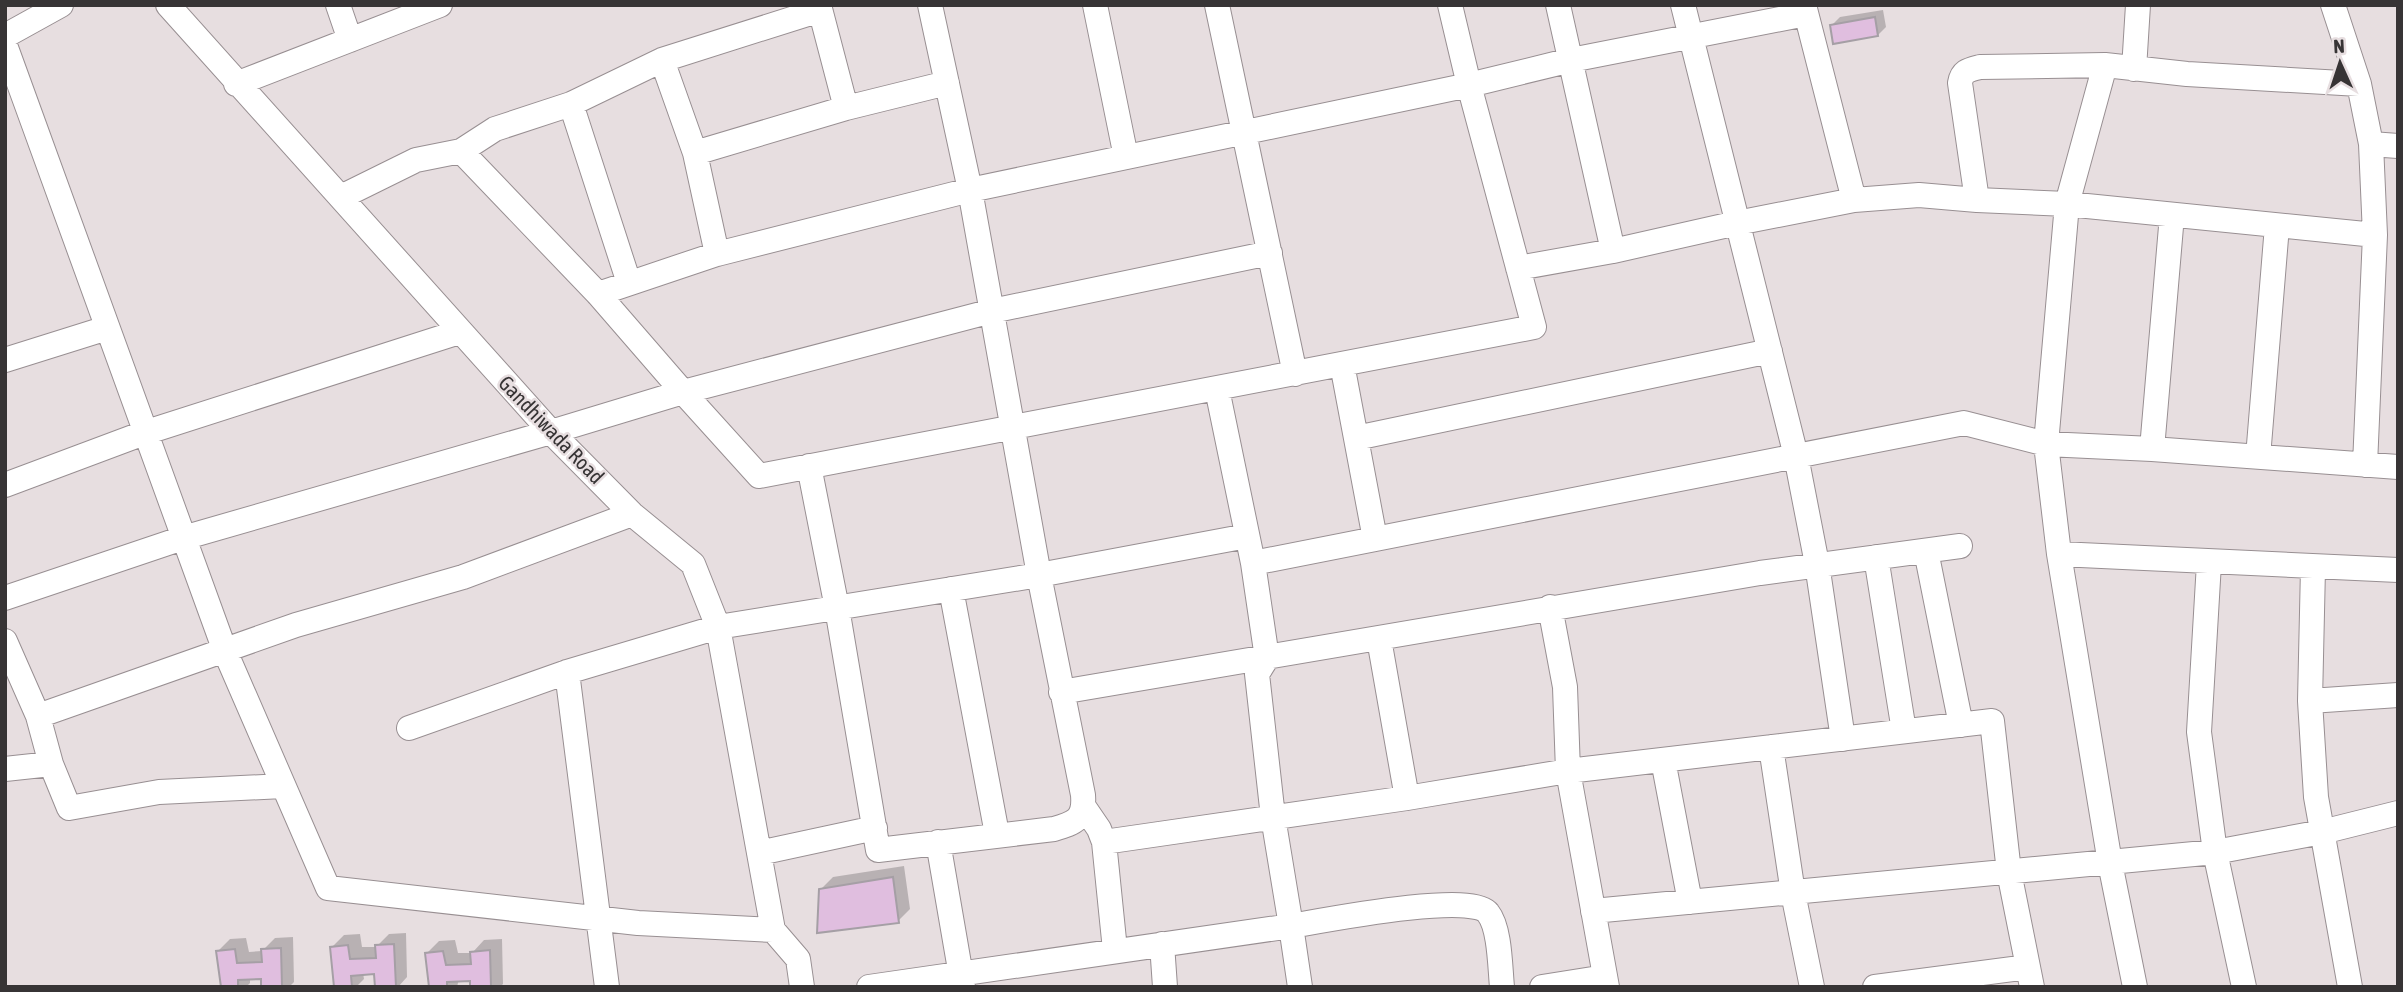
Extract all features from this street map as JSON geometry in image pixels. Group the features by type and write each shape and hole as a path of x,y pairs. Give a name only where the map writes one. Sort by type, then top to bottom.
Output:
{"street":[{"path":"5,36 61,5"},
{"name":"Gandhiwada Road","path":"168,5 236,84 551,432 632,514 693,564 718,627 773,930"},
{"path":"338,5 350,40"},
{"path":"930,5 970,190 1084,807 1104,842 1115,950"},
{"path":"1095,5 1126,157"},
{"path":"1217,5 1295,374"},
{"path":"461,151 598,294 682,392 760,476 1534,327 1450,5"},
{"path":"1558,5 1613,251"},
{"path":"1683,5 1796,456 1817,564 1843,739"},
{"path":"2134,69 2138,5"},
{"path":"2333,5 2358,85 2371,145 2375,235 2365,465"},
{"path":"236,84 437,6"},
{"path":"341,197 416,160 461,151 495,129 571,104 662,60 819,8 846,108"},
{"path":"598,294 717,254 970,190 1469,85 1571,60 1805,10 1854,200"},
{"path":"5,45 225,651 328,888 638,923 773,930 798,959 803,987"},
{"path":"662,60 695,153 717,254"},
{"path":"2105,65 2067,204 2046,444 2059,554 2110,863 2135,987"},
{"path":"1977,200 1960,83 1966,70 1980,67 2105,65 2187,74 2358,85"},
{"path":"695,153 846,108 947,83"},
{"path":"571,104 629,284"},
{"path":"2371,145 2398,146"},
{"path":"1518,268 1613,251 1854,200 1919,195 2067,204 2375,235"},
{"path":"2152,449 2172,215"},
{"path":"2258,457 2277,226"},
{"path":"5,598 183,538 682,392 992,311 1270,253"},
{"path":"7,352 107,328"},
{"path":"5,485 144,433 459,332"},
{"path":"1356,438 1770,351"},
{"path":"1342,364 1375,539"},
{"path":"1217,389 1253,563 1267,658 1257,674 1273,817 1300,987"},
{"path":"1253,563 1964,423 2046,444 2398,467"},
{"path":"810,466 878,850 1054,829 1078,819 1084,807"},
{"path":"38,716 296,625 463,577 632,514"},
{"path":"409,728 567,672 718,627 1039,575 1247,536"},
{"path":"1061,692 1379,639 1549,607 1817,564 1960,547"},
{"path":"1926,551 1961,725"},
{"path":"2059,554 2398,570"},
{"path":"1877,557 1904,732"},
{"path":"2209,563 2199,732 2215,852 2244,987"},
{"path":"2313,568 2310,701 2316,797 2350,987"},
{"path":"951,589 997,834"},
{"path":"1542,987 1606,982 1568,771 1565,687 1549,607"},
{"path":"1379,639 1407,798"},
{"path":"5,641 38,716 51,764 69,808 159,792 284,786"},
{"path":"567,672 607,987"},
{"path":"2310,701 2398,695"},
{"path":"1104,842 1407,798 1568,771 1992,721 2009,872 2030,977 1875,987"},
{"path":"1771,747 1793,893 1812,987"},
{"path":"1663,760 1690,902"},
{"path":"5,769 51,764"},
{"path":"1593,911 2215,852 2322,832 2398,813"},
{"path":"759,853 875,828"},
{"path":"938,842 962,980"},
{"path":"869,987 962,980 1115,950 1291,926 1375,911 1472,904 1482,907 1493,924 1502,987"},
{"path":"1162,944 1165,987"}],"building":[{"path":"1875,17 1878,36 1833,44 1830,25"},
{"path":"893,877 899,923 817,933 819,889"},
{"path":"394,944 396,987 375,987 374,974 351,976 352,987 334,987 330,947 348,945 350,959 376,958 375,945"},
{"path":"281,948 282,987 261,987 261,979 238,980 238,987 221,987 216,951 235,949 237,963 262,962 261,949"},
{"path":"490,950 491,987 470,987 470,981 447,982 447,987 429,987 425,953 443,951 446,965 471,964 470,952"}]}
